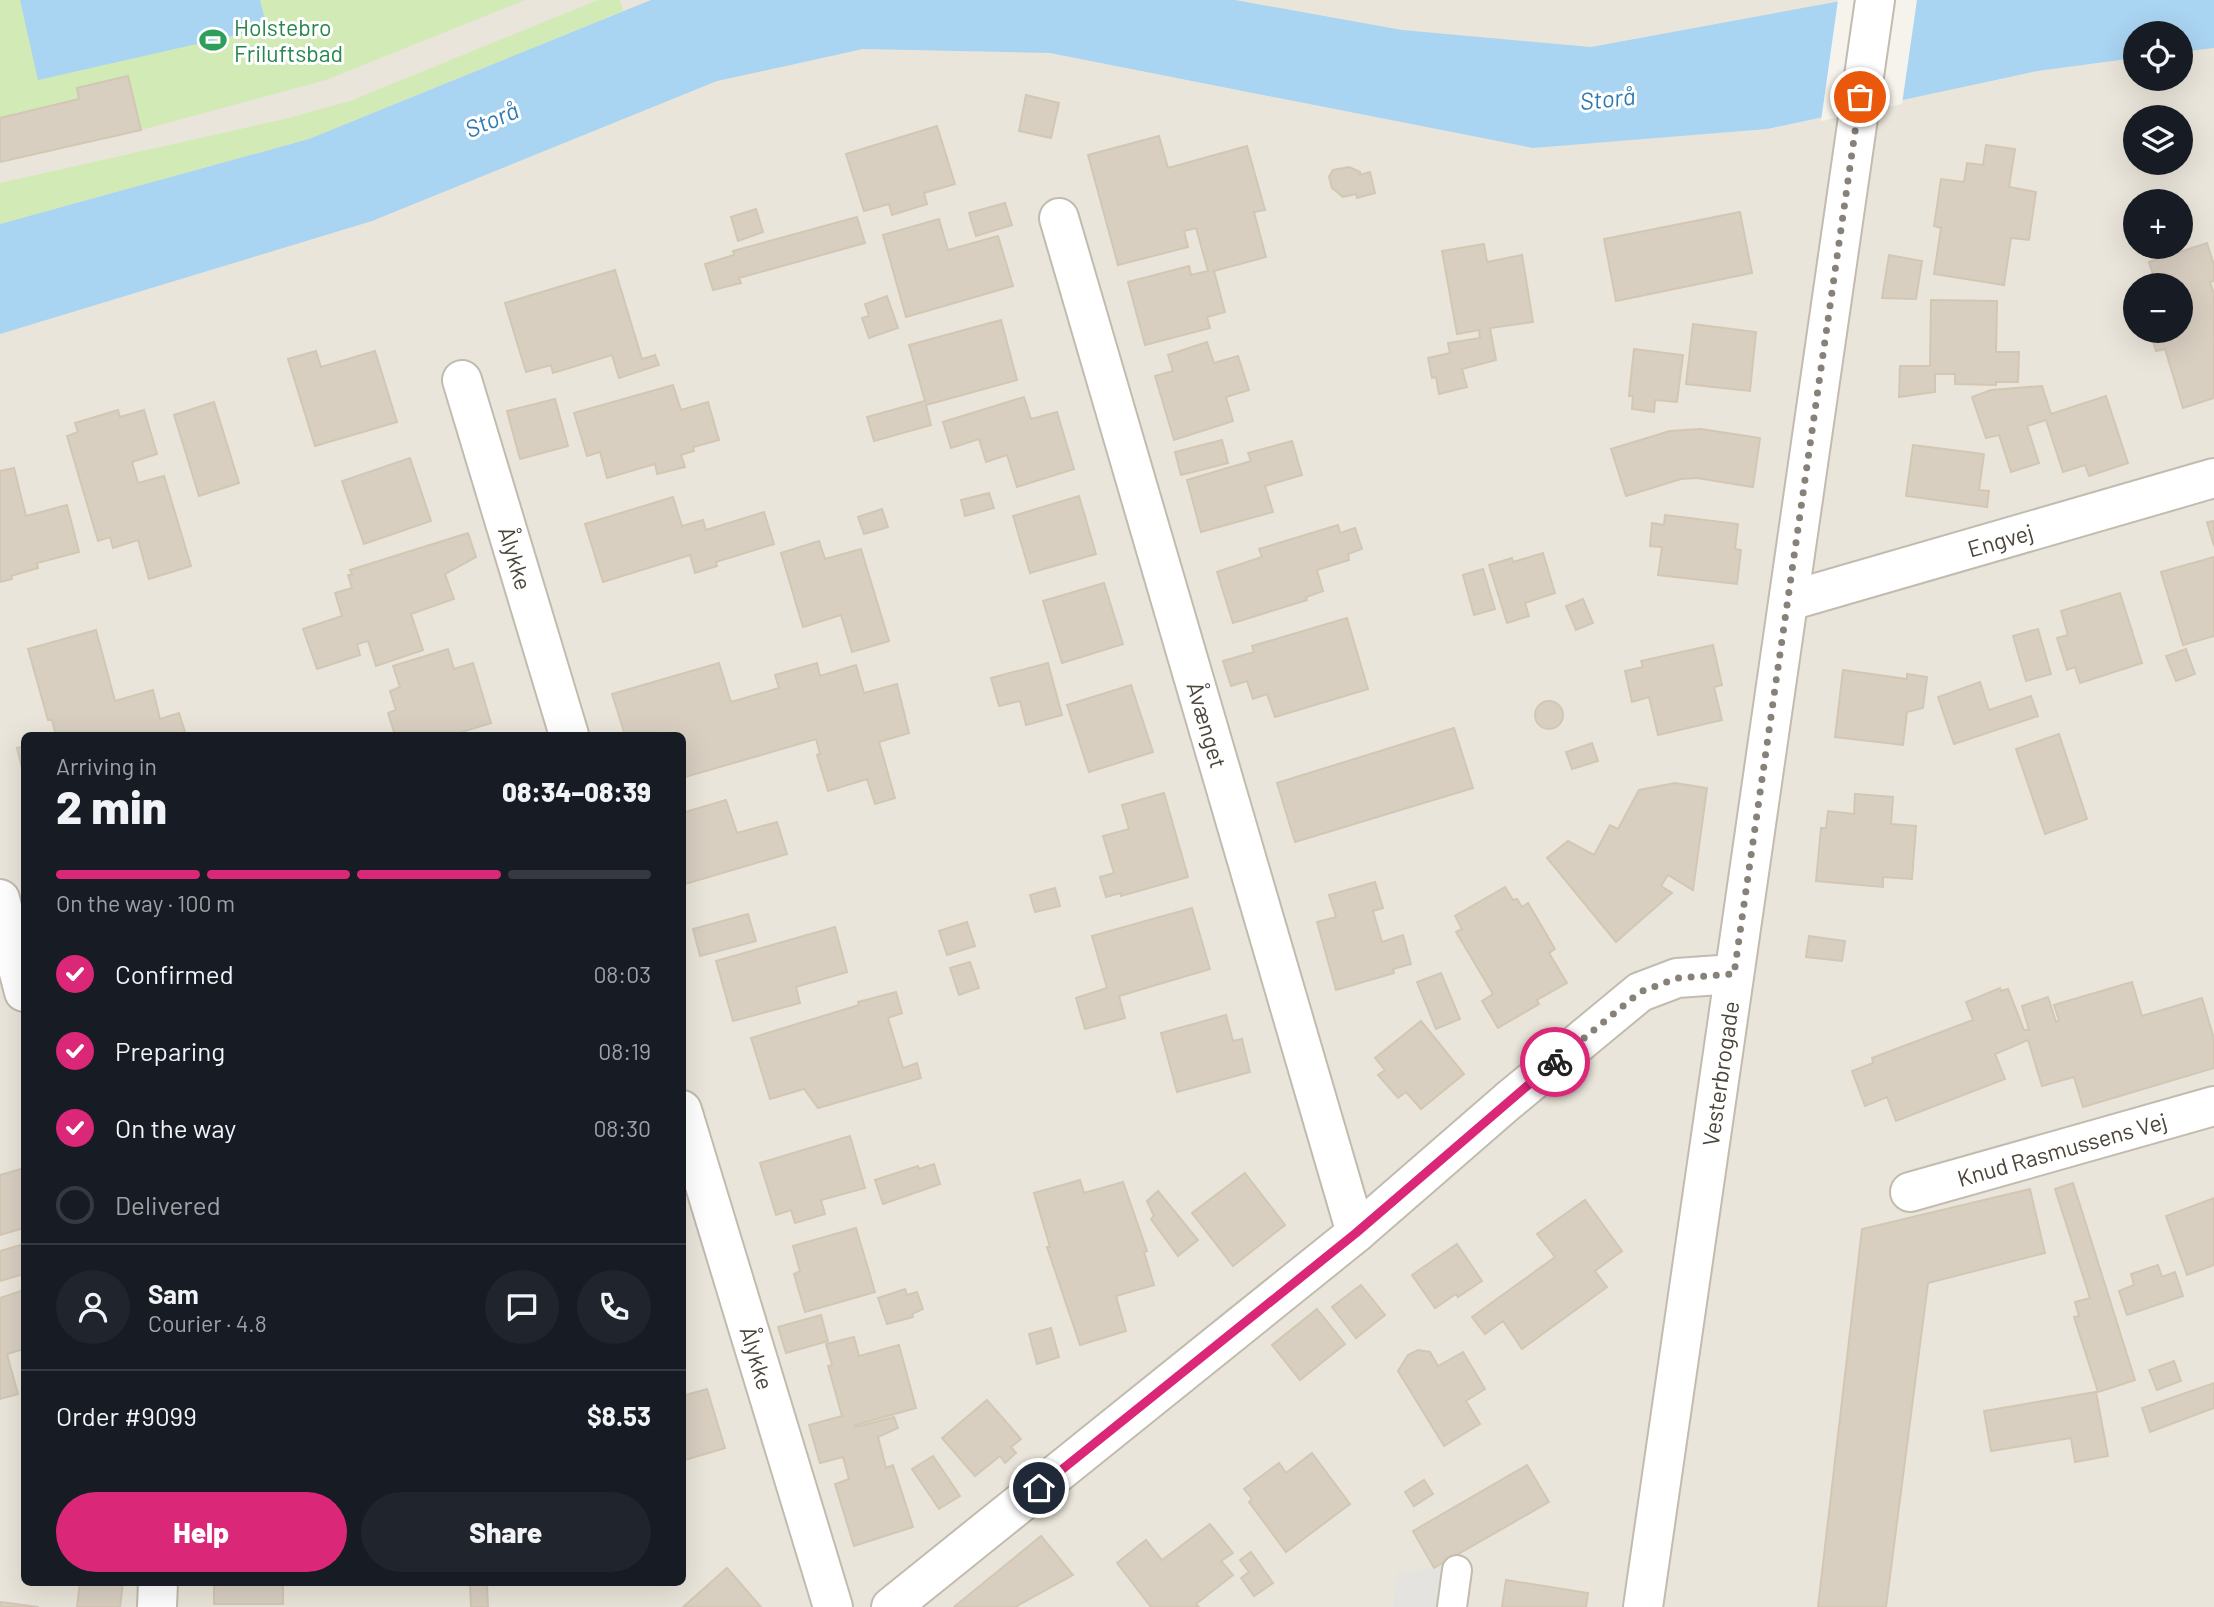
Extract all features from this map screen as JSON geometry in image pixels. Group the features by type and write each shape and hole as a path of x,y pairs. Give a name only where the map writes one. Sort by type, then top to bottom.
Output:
{"street":[{"name":"Vesterbrogade","path":"1643,1607 1875,0"},
{"name":"Åvænget","path":"1059,218 1356,1233"},
{"name":"Ålykke","path":"462,380 568,732"},
{"name":"Engvej","path":"1789,601 2214,478"},
{"path":"0,899 21,980"},
{"path":"891,1607 1356,1233 1508,1101 1640,992 1677,978 1734,974"},
{"name":"Knud Rasmussens Vej","path":"1910,1192 2214,1106"},
{"name":"Ålykke","path":"686,1123 833,1607"},
{"path":"157,1607 158,1586"}],"lane":[{"path":"1451,1607 1457,1570"}],"shaded area":[{"path":"0,0 2214,0 2214,1607 0,1607"},
{"path":"1448,1565 1442,1607 1393,1607 1397,1573"}],"green space":[{"name":"Holstebro Friluftsbad","path":"0,0 525,0 326,80 141,130 0,159"},
{"path":"598,0 620,0 623,11 309,139 0,224 0,183 289,118 350,101"}],"water":[{"path":"20,0 260,0 267,28 38,80"},
{"name":"Storå","path":"651,0 1235,0 1402,30 1591,47 1846,0 2214,0 2214,48 2193,51 2193,21 2123,21 2123,60 2037,71 1767,129 1533,148 1050,53 863,49 717,81 372,221 0,334 0,224 309,139"}],"pier":[{"path":"1838,0 1917,0 1902,104 1821,121"}],"building":[{"path":"128,76 141,130 0,162 0,118 79,99 77,88"},
{"path":"1026,95 1059,103 1051,138 1019,131"},
{"path":"937,126 955,184 924,193 927,204 892,215 889,204 864,211 846,154"},
{"path":"1159,136 1168,168 1247,146 1265,210 1254,212 1266,257 1214,271 1225,312 1207,317 1210,328 1145,345 1128,282 1189,266 1191,275 1208,271 1196,228 1184,231 1188,247 1118,265 1088,155"},
{"path":"1986,145 2015,149 2009,187 2036,192 2029,240 2011,238 2004,285 1934,274 1941,228 1934,226 1941,179 1964,182 1967,163 1983,165"},
{"path":"1349,167 1360,172 1360,175 1370,172 1375,193 1357,198 1356,194 1343,197 1332,188 1329,177 1333,170"},
{"path":"1005,203 1012,225 976,236 969,213"},
{"path":"756,209 763,232 738,241 731,217"},
{"path":"1740,212 1752,273 1616,301 1604,239"},
{"path":"857,217 865,243 739,278 741,283 713,290 705,264 734,255 733,251"},
{"path":"939,219 948,250 998,236 1013,286 906,317 883,235"},
{"path":"2207,243 2214,265 2214,281 2210,282 2214,294 2214,398 2183,408 2165,349 2156,351 2154,343 2193,343 2193,273 2152,273 2149,262 2158,259 2193,259 2193,248"},
{"path":"1484,244 1487,262 1522,255 1533,322 1490,328 1496,360 1462,369 1467,387 1439,394 1428,358 1450,353 1448,343 1480,338 1479,330 1457,334 1442,251"},
{"path":"1889,255 1922,261 1916,299 1882,298"},
{"path":"615,270 642,359 655,355 659,365 619,378 612,355 553,373 551,365 526,372 505,303"},
{"path":"887,296 898,328 869,338 862,318 869,316 865,304"},
{"path":"1931,300 1997,301 1996,352 2019,352 2018,382 1996,382 1996,385 1955,384 1955,374 1935,374 1935,392 1899,397 1900,366 1930,366"},
{"path":"1001,320 1017,380 926,405 931,425 874,441 867,417 925,401 909,345"},
{"path":"1693,324 1756,332 1750,391 1686,384"},
{"path":"1207,342 1214,363 1238,356 1249,390 1226,397 1233,421 1174,440 1155,376 1173,371 1168,355"},
{"path":"1634,349 1683,355 1677,402 1655,400 1654,412 1632,409 1633,396 1629,396"},
{"path":"316,351 321,367 375,351 397,422 315,446 288,359"},
{"path":"673,385 681,410 708,402 719,440 693,447 694,451 681,455 685,467 657,474 655,464 607,478 600,452 587,456 574,413"},
{"path":"2042,386 2051,414 2106,396 2128,463 2089,476 2085,465 2063,472 2046,420 2027,426 2039,463 2011,472 1999,435 1986,438 1972,397 1991,390"},
{"path":"1024,397 1031,419 1057,412 1074,469 1017,487 1007,455 986,462 979,439 951,448 943,422"},
{"path":"555,399 568,446 520,459 507,411"},
{"path":"214,402 239,483 199,496 174,415"},
{"path":"118,410 120,417 144,410 157,454 132,462 138,483 164,476 191,566 149,579 138,540 113,548 110,537 98,541 67,436 78,432 75,423"},
{"path":"1701,429 1760,438 1753,487 1697,478 1681,479 1626,496 1611,449 1670,431"},
{"path":"1222,440 1228,463 1181,475 1175,452"},
{"path":"1292,441 1302,475 1265,486 1273,512 1201,532 1187,480 1251,461 1248,453"},
{"path":"1913,445 1984,454 1979,490 1989,491 1987,507 1906,496"},
{"path":"410,458 431,521 364,544 342,481"},
{"path":"14,468 26,516 67,505 79,552 37,563 38,568 0,582 0,471"},
{"path":"989,493 994,508 965,516 961,500"},
{"path":"1079,496 1096,554 1030,573 1013,516"},
{"path":"673,497 682,526 703,520 706,530 764,512 774,544 716,562 717,566 695,573 690,555 603,582 585,524"},
{"path":"882,509 888,527 864,534 858,517"},
{"path":"1665,515 1738,524 1735,549 1741,550 1737,584 1658,575 1662,547 1650,546 1652,523 1664,525"},
{"path":"2214,521 2214,546 2207,522"},
{"path":"1338,525 1340,533 1355,528 1362,549 1348,554 1349,560 1317,570 1323,591 1306,597 1307,600 1233,623 1217,572 1262,557 1259,549"},
{"path":"468,533 476,557 445,574 454,599 411,614 423,650 376,666 368,641 357,644 360,655 317,669 303,629 342,616 335,593 352,588 348,575 352,575 350,570"},
{"path":"819,541 825,559 861,549 889,641 852,652 841,615 803,627 781,553"},
{"path":"1543,553 1555,593 1525,603 1529,616 1507,623 1489,565 1512,558 1513,562"},
{"path":"2214,557 2214,636 2183,645 2161,572"},
{"path":"1483,569 1495,609 1474,615 1463,575"},
{"path":"1104,583 1123,644 1062,663 1043,601"},
{"path":"2120,593 2142,663 2080,683 2075,667 2067,670 2057,638 2068,635 2061,611"},
{"path":"1583,599 1593,623 1576,630 1566,606"},
{"path":"1347,618 1368,689 1275,717 1267,694 1253,699 1247,681 1231,686 1223,661 1254,652 1252,646"},
{"path":"2038,629 2051,674 2026,681 2013,636"},
{"path":"96,630 115,701 153,690 160,719 179,713 185,732 55,732 52,720 48,720 28,649"},
{"path":"1713,645 1722,685 1714,687 1722,720 1658,735 1649,697 1632,702 1625,671 1643,667 1641,661"},
{"path":"448,649 454,669 473,663 491,723 462,732 394,732 388,713 396,710 390,691 400,687 393,666"},
{"path":"2186,649 2195,674 2176,681 2166,656"},
{"path":"719,663 731,702 779,688 775,675 817,663 820,676 856,665 864,693 897,684 909,733 879,742 895,798 875,804 867,779 828,791 817,755 820,754 816,739 686,777 686,732 624,732 612,694"},
{"path":"1048,663 1062,715 1026,725 1020,701 999,706 991,678"},
{"path":"1843,670 1907,679 1907,674 1927,677 1923,708 1907,712 1903,745 1835,737"},
{"path":"1980,682 1989,710 2031,696 2038,716 1954,744 1938,697"},
{"path":"1131,685 1153,752 1089,772 1067,705"},
{"path":"1549,701 1559,705 1563,715 1559,725 1549,729 1539,725 1535,715 1539,705"},
{"path":"1454,728 1473,788 1295,842 1277,783"},
{"path":"2059,734 2087,819 2045,834 2016,749"},
{"path":"1592,743 1598,761 1572,769 1566,752"},
{"path":"21,747 21,764 17,748"},
{"path":"1675,783 1707,788 1693,890 1668,875 1661,886 1672,893 1616,942 1547,858 1568,841 1594,855 1610,825 1618,829 1639,790"},
{"path":"1164,793 1188,877 1121,896 1121,893 1106,897 1100,877 1114,873 1103,836 1129,829 1122,805"},
{"path":"1855,794 1893,797 1891,824 1916,826 1912,879 1883,877 1883,887 1816,881 1821,828 1826,828 1828,811 1854,814"},
{"path":"726,800 737,833 777,822 787,854 686,884 686,812"},
{"path":"1375,882 1383,908 1373,911 1382,942 1403,935 1411,964 1393,969 1394,973 1336,990 1317,922 1336,917 1329,895"},
{"path":"1505,887 1513,900 1517,899 1522,907 1528,903 1555,949 1549,953 1567,983 1537,1000 1539,1004 1498,1028 1482,1001 1493,994 1456,932 1462,929 1455,916"},
{"path":"1055,888 1060,906 1035,912 1030,895"},
{"path":"1192,908 1210,969 1119,996 1125,1018 1085,1029 1076,998 1107,988 1092,936"},
{"path":"748,914 756,941 700,956 693,929"},
{"path":"967,922 975,946 947,955 939,931"},
{"path":"835,927 847,972 796,987 800,1003 733,1021 716,961"},
{"path":"1809,936 1845,941 1842,961 1806,957"},
{"path":"970,962 979,988 959,995 950,968"},
{"path":"1441,973 1460,1019 1436,1029 1417,982"},
{"path":"2132,982 2142,1016 2202,998 2214,1039 2214,1068 2083,1107 2074,1077 2042,1086 2028,1040 1995,1054 2005,1079 1896,1121 1887,1097 1865,1106 1852,1071 1873,1063 1872,1058 1973,1020 1966,1002 2000,988 2001,991 2008,989 2024,1030 2029,1030 2022,1006 2048,997 2056,1022 2059,1020 2054,1005"},
{"path":"896,992 902,1013 888,1018 903,1068 917,1063 921,1078 818,1108 804,1089 770,1099 751,1038"},
{"path":"1226,1015 1233,1041 1242,1039 1250,1072 1177,1092 1161,1033"},
{"path":"1421,1021 1464,1074 1421,1109 1406,1092 1398,1098 1378,1075 1385,1070 1375,1058"},
{"path":"850,1136 865,1188 821,1200 825,1214 795,1223 791,1210 776,1215 760,1163"},
{"path":"934,1164 940,1184 883,1204 875,1180 918,1166 919,1169"},
{"path":"21,1169 21,1229 0,1235 0,1175"},
{"path":"1245,1173 1285,1225 1233,1266 1192,1213"},
{"path":"1080,1180 1084,1193 1123,1182 1147,1251 1144,1252 1154,1285 1116,1296 1126,1331 1080,1345 1047,1247 1050,1247 1034,1193"},
{"path":"2073,1183 2135,1380 2098,1392 2074,1317 2079,1316 2075,1302 2090,1298 2055,1189"},
{"path":"2030,1189 2045,1253 1928,1283 1886,1607 1818,1607 1862,1229"},
{"path":"1158,1191 1198,1240 1178,1256 1151,1219 1154,1216 1147,1201"},
{"path":"2214,1198 2214,1265 2187,1275 2166,1216"},
{"path":"1585,1200 1622,1251 1595,1271 1607,1287 1522,1349 1503,1321 1485,1334 1472,1317 1555,1257 1537,1234"},
{"path":"856,1228 875,1292 805,1312 794,1274 800,1271 793,1246"},
{"path":"1457,1244 1482,1281 1435,1308 1412,1275"},
{"path":"21,1245 21,1275 0,1281 0,1251"},
{"path":"2158,1265 2162,1277 2175,1272 2183,1296 2127,1315 2119,1291 2134,1285 2131,1274"},
{"path":"1361,1285 1385,1315 1356,1338 1332,1307"},
{"path":"905,1289 907,1295 917,1292 923,1309 912,1314 913,1317 887,1324 878,1298"},
{"path":"21,1291 21,1350 7,1354 18,1394 0,1399 0,1298"},
{"path":"1317,1309 1345,1344 1300,1380 1272,1345"},
{"path":"821,1315 828,1341 786,1353 778,1327"},
{"path":"1051,1328 1059,1357 1037,1364 1029,1334"},
{"path":"854,1337 859,1356 899,1345 916,1408 855,1425 856,1427 894,1417 898,1428 878,1437 886,1468 893,1465 913,1527 854,1546 835,1484 849,1479 843,1457 820,1463 809,1425 842,1416 828,1366 832,1365 826,1344"},
{"path":"1418,1350 1430,1352 1438,1366 1463,1352 1485,1389 1466,1401 1480,1424 1444,1446 1398,1371 1408,1355"},
{"path":"2174,1361 2181,1381 2157,1390 2149,1370"},
{"path":"2214,1383 2214,1408 2150,1432 2142,1408"},
{"path":"707,1389 725,1448 686,1460 686,1395"},
{"path":"2096,1392 2108,1456 2075,1462 2071,1438 1991,1451 1984,1411"},
{"path":"987,1400 1021,1439 1011,1447 1016,1453 1005,1463 1000,1456 975,1476 942,1438"},
{"path":"1312,1453 1350,1504 1286,1552 1249,1502 1252,1499 1244,1489 1279,1463 1286,1473"},
{"path":"933,1456 960,1496 939,1509 912,1469"},
{"path":"1527,1465 1549,1502 1434,1568 1413,1531"},
{"path":"1424,1480 1433,1494 1414,1506 1405,1492"},
{"path":"1210,1524 1233,1553 1221,1561 1233,1575 1196,1604 1199,1607 1151,1607 1117,1563 1146,1540 1162,1560"},
{"path":"1041,1536 1073,1575 1015,1607 954,1607"},
{"path":"1251,1552 1273,1583 1254,1596 1241,1578 1249,1572 1240,1560"},
{"path":"727,1568 761,1607 683,1607"},
{"path":"1506,1580 1588,1593 1586,1607 1502,1607"},
{"path":"80,1586 123,1586 120,1607 77,1607"},
{"path":"214,1586 283,1586 283,1604 214,1604"},
{"path":"470,1586 487,1586 488,1607 471,1607"},
{"path":"0,1602 39,1607 0,1607"}],"way so far":[{"path":"1555,1062 1640,992 1677,978 1734,974 1860,97"}],"place":[{"name":"Holstebro Friluftsbad","path":"213,40"}],"route":[{"path":"1039,1488 1356,1233 1555,1062"}]}
